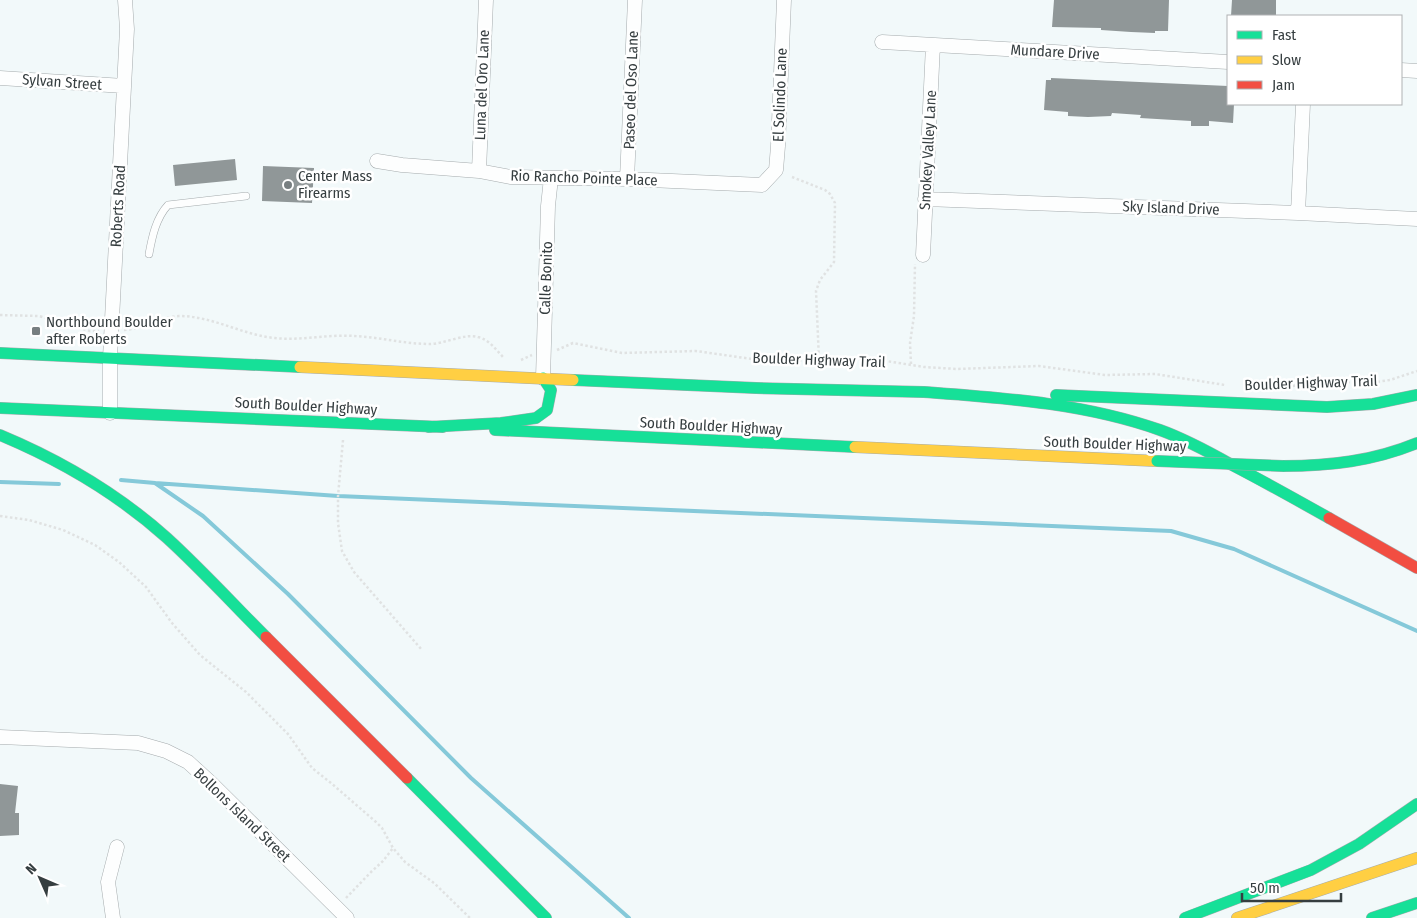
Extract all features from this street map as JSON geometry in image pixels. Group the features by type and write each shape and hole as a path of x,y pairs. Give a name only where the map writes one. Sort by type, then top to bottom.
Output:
{"main road":[{"path":"0,353 756,388 1055,395 1310,406 1361,406 1417,395"},
{"path":"428,427 501,424 536,418 546,410 551,390 543,378"},
{"path":"924,392 982,396 1070,407 1160,430 1195,444 1417,568"},
{"name":"South Boulder Highway","path":"0,408 1321,467 1381,456 1417,442"},
{"path":"0,435 44,453 93,481 127,504 168,538 546,918"},
{"path":"1185,918 1311,870 1359,844 1417,804"},
{"path":"1237,918 1417,858"},
{"path":"1372,918 1417,903"}],"street":[{"name":"Roberts Road","path":"110,413 110,358 127,29 125,0"},
{"name":"Luna del Oro Lane","path":"479,171 486,0"},
{"name":"Paseo del Oso Lane","path":"627,179 635,0"},
{"name":"El Solindo Lane","path":"762,185 776,170 784,0"},
{"name":"Mundare Drive","path":"882,42 1227,62"},
{"name":"Smokey Valley Lane","path":"923,255 933,45"},
{"path":"1402,70 1417,71"},
{"name":"Sylvan Street","path":"0,78 124,86"},
{"path":"1298,213 1302,105"},
{"name":"Rio Rancho Pointe Place","path":"377,161 402,165 479,171 510,177 627,179 762,185"},
{"name":"Calle Bonito","path":"543,378 548,206 551,178"},
{"name":"Sky Island Drive","path":"926,199 1298,213 1417,220"},
{"name":"Bollons Island Street","path":"0,737 138,743 166,750 188,762 211,783 338,915"},
{"path":"113,918 108,882 117,847"}],"lane":[{"path":"149,254 155,228 164,209 168,205 246,196"}],"path":[{"path":"792,177 825,190 833,197 835,203 834,262 820,280 816,291 819,360"},
{"path":"911,364 910,342 914,316 914,262 923,255"},
{"path":"0,315 39,316 90,331 135,329 176,316 210,320 247,332 274,338 354,336 431,344 475,336 492,345 508,361"},
{"name":"Boulder Highway Trail","path":"519,360 560,349 573,343 622,353 696,351 759,360 801,362 859,359 957,369 1039,366 1105,375 1155,374 1227,385"},
{"name":"Boulder Highway Trail","path":"1262,387 1314,382 1376,382 1417,372"},
{"path":"344,423 338,496 338,523 342,551 354,572 422,650"},
{"path":"0,516 29,520 63,530 95,545 119,562 146,587 176,628 200,655 256,701 294,741 312,768 376,822 405,862 425,875 470,918"},
{"path":"338,915 352,891 383,861 393,848"}],"building":[{"path":"1054,0 1169,0 1168,31 1155,31 1155,33 1101,30 1101,28 1052,27"},
{"path":"1232,0 1276,0 1276,15 1231,15"},
{"path":"1051,78 1227,86 1227,105 1234,105 1233,123 1209,121 1209,126 1191,126 1191,121 1140,118 1141,115 1112,113 1111,116 1068,116 1068,112 1044,110 1046,80 1051,80"},
{"path":"235,159 237,180 175,186 173,165"},
{"name":"Center Mass Firearms","path":"263,166 314,168 312,203 262,201"},
{"path":"0,784 18,786 15,813 19,813 19,835 0,836"}],"waterway":[{"path":"121,480 155,483 203,516 288,594 471,778 629,918"},
{"path":"0,482 59,484"},
{"path":"155,483 338,496 1171,531 1234,549 1417,631"}],"traffic: fast":[{"path":"0,353 300,367"},
{"path":"428,427 501,423 536,418 547,410 551,390 543,378"},
{"path":"573,380 756,388 924,392"},
{"path":"924,392 1044,403 1102,414 1160,430 1197,446 1329,518"},
{"path":"1056,395 1327,407 1373,404 1417,395"},
{"path":"0,408 443,427"},
{"path":"495,430 855,447"},
{"path":"0,435 45,455 88,479 129,507 180,550 266,637"},
{"path":"1283,466 1318,465 1351,461 1384,454 1417,443"},
{"path":"1157,461 1283,466"},
{"path":"407,778 546,918"},
{"path":"1185,918 1311,870 1359,844 1417,804"},
{"path":"1372,918 1417,903"}],"traffic: slow":[{"path":"300,367 573,380"},
{"path":"855,447 1157,461"},
{"path":"1237,918 1417,858"}],"traffic: jam":[{"path":"1329,518 1417,568"},
{"path":"266,637 407,778"}],"place":[{"name":"Center Mass Firearms","path":"288,185"},
{"name":"Northbound Boulder after Roberts","path":"36,331"}]}
